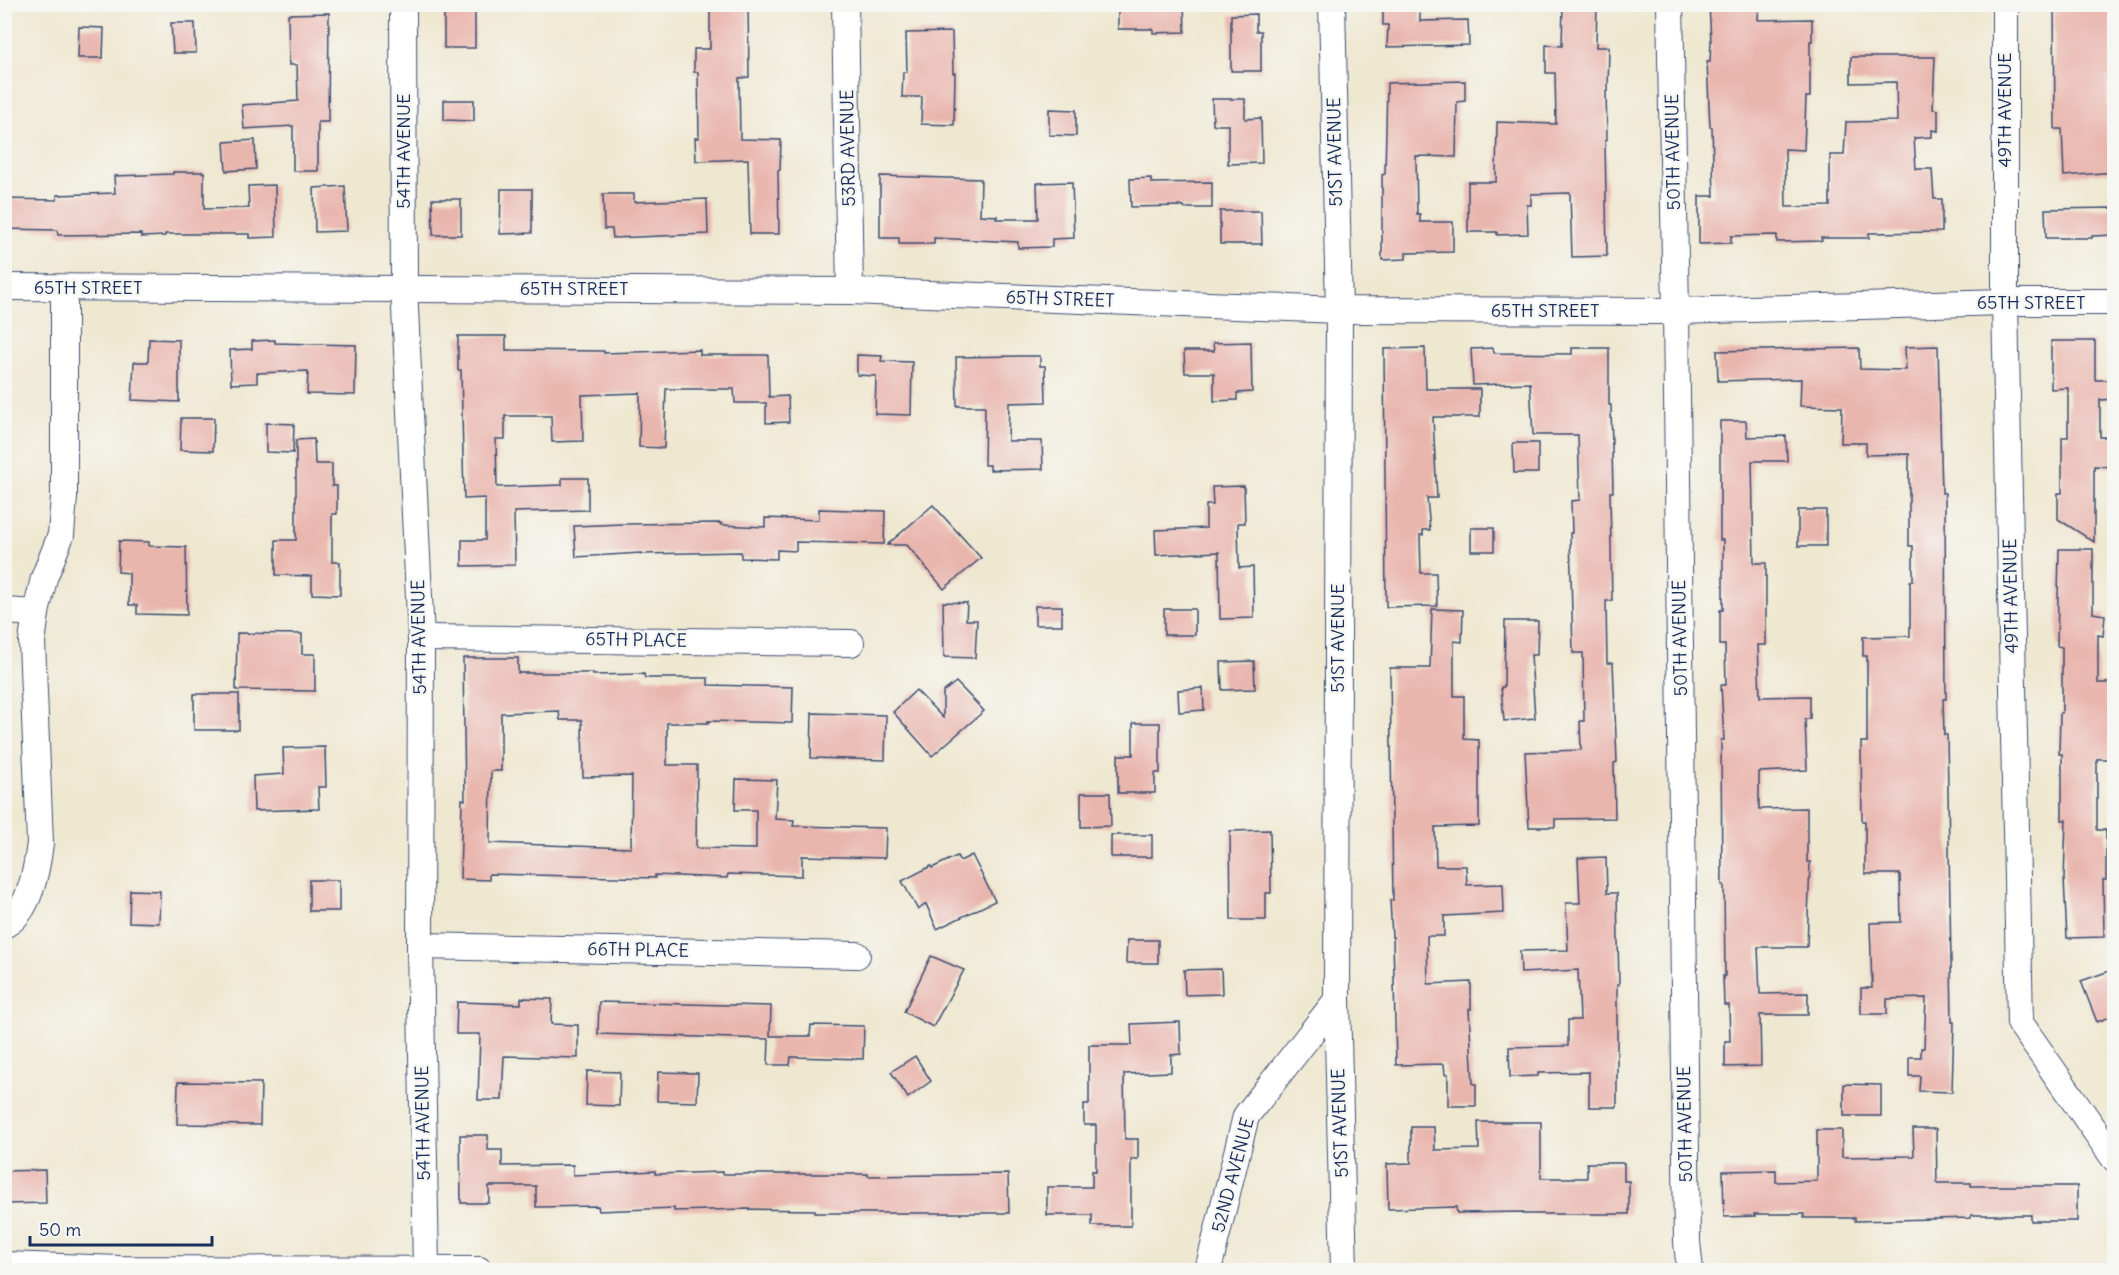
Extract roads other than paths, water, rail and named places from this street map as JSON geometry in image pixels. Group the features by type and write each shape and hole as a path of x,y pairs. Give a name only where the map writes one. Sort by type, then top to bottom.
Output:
{"street":[{"name":"54TH AVENUE","path":"403,4 404,288 421,638 420,946 426,1269"},
{"name":"53RD AVENUE","path":"845,4 850,291"},
{"name":"51ST AVENUE","path":"1332,4 1339,310 1337,1000 1344,1270"},
{"name":"50TH AVENUE","path":"1670,4 1687,1242 1690,1270"},
{"name":"49TH AVENUE","path":"2005,4 2005,302 2020,1023 2115,1158"},
{"name":"65TH STREET","path":"4,287 850,291 1339,310 1676,311 2005,302 2115,302"},
{"path":"4,925 11,921 24,904 37,869 40,843 32,642 44,578 61,535 64,496 64,288"},
{"path":"4,611 36,613"},
{"name":"65TH PLACE","path":"421,638 851,643"},
{"name":"66TH PLACE","path":"420,946 857,955"},
{"name":"52ND AVENUE","path":"1208,1270 1246,1116 1337,1000"},
{"path":"4,1265 120,1269 480,1270"}]}
